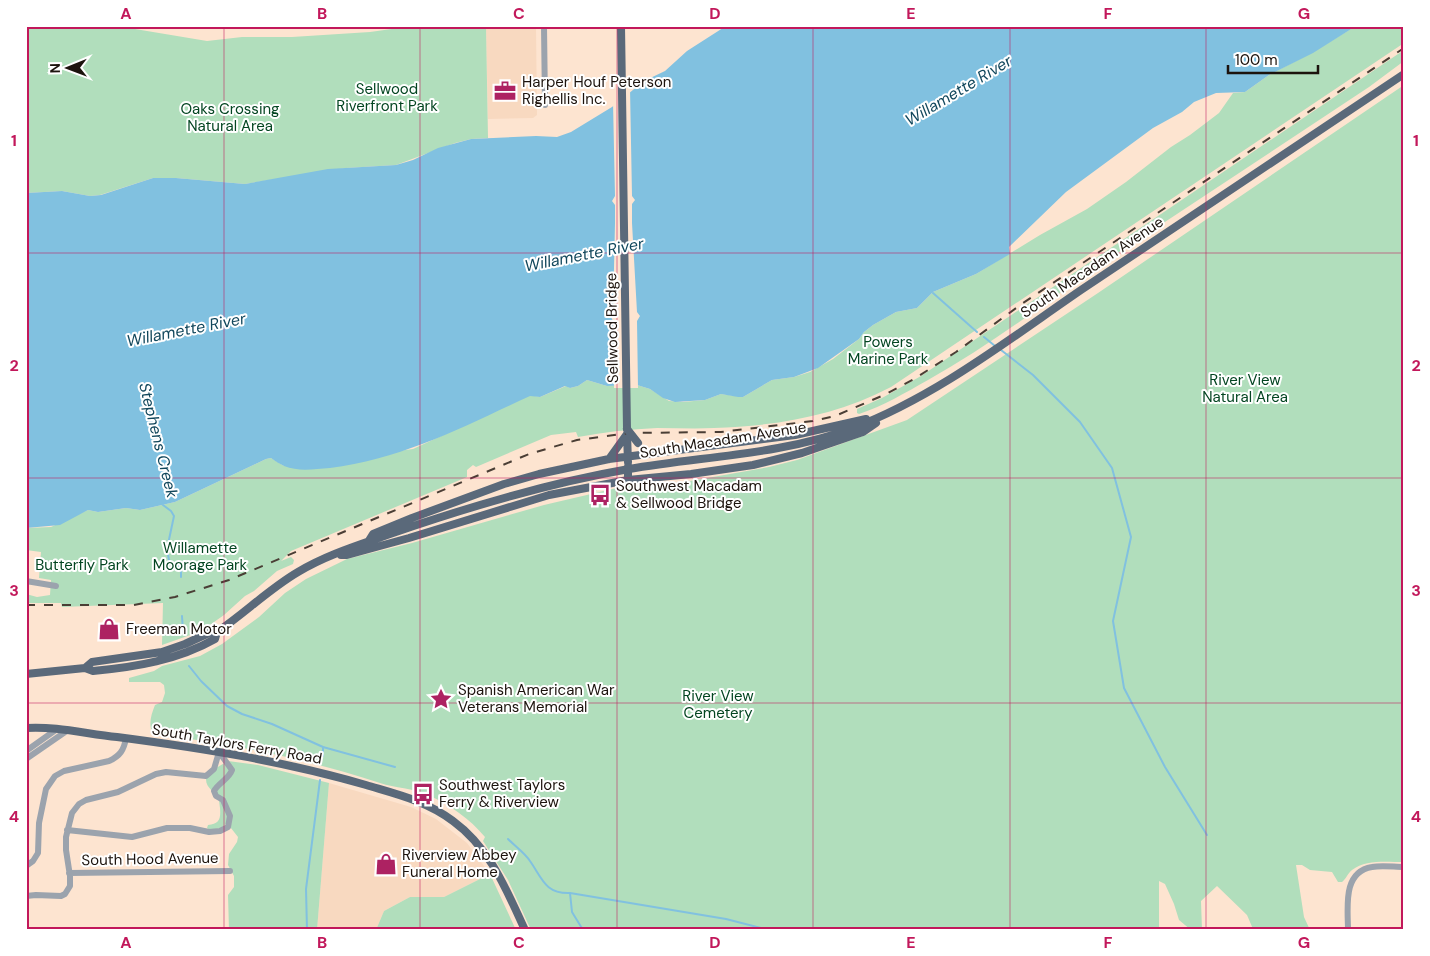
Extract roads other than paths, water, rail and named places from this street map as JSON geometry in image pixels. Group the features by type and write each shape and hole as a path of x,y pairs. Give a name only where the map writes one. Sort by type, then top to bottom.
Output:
{"main road":[{"name":"Sellwood Bridge","path":"620,26 628,479"},
{"name":"South Macadam Avenue","path":"85,668 92,662 167,650 210,632 217,632 297,572 368,542 484,504 582,477 810,441 885,416 969,366 1404,74"},
{"path":"368,542 373,534 449,504 520,479 560,469 655,452 815,431 885,416"},
{"path":"335,555 347,555 549,496 628,479 691,474 753,465 786,457 863,432 885,416"},
{"path":"609,459 627,432 642,448 655,452"},
{"name":"South Macadam Avenue","path":"26,674 85,668 93,671 161,660 182,655 205,645 216,639 217,632"},
{"path":"161,660 167,654 167,650"},
{"name":"South Taylors Ferry Road","path":"26,728 68,730 219,752 284,764 346,779 403,796 435,809 461,828 486,854 507,891 525,930"}],"street":[{"path":"544,26 545,105"},
{"path":"26,582 56,586"},
{"path":"26,750 57,729"},
{"path":"26,759 68,730"},
{"path":"26,866 38,854 39,823 46,789 50,781 57,774 116,758 124,748 126,738"},
{"path":"67,830 132,837 167,828 190,828 209,832 220,831 228,827 230,816 223,800 216,796 214,792 232,771 219,752"},
{"path":"26,896 61,896 65,894 70,886 66,850 67,830 74,809 82,802 112,794 162,773 206,776 214,769 219,752"},
{"path":"1348,930 1348,893 1350,884 1356,876 1362,870 1372,867 1404,867"},
{"name":"South Hood Avenue","path":"69,873 230,871"}],"water":[{"name":"Willamette River","path":"726,26 1356,26 1313,53 1269,75 1245,92 1216,93 1194,102 1182,112 1153,128 1066,192 1009,247 1010,254 976,274 933,292 917,308 896,312 873,325 859,339 818,368 794,377 772,380 743,397 721,394 705,400 675,402 663,398 650,389 637,385 607,386 587,380 578,386 570,388 565,386 540,397 530,396 433,440 357,464 307,470 290,468 271,458 175,502 140,510 126,508 98,512 88,510 60,525 26,528 26,193 62,191 90,196 101,195 153,178 245,184 328,169 396,165 413,160 438,148 471,139 557,137 571,132 612,107 644,81 665,71 687,51"}],"waterway":[{"path":"933,293 977,332"},
{"path":"984,337 995,346"},
{"path":"1001,350 1033,375 1080,422 1112,468 1131,537 1113,621 1124,688 1165,767 1207,835"},
{"name":"Stephens Creek","path":"163,505 174,516 167,549 169,560 181,568 181,577"},
{"name":"Stephens Creek","path":"182,616 183,632"},
{"name":"Stephens Creek","path":"189,666 201,681 227,706 323,747 323,756"},
{"path":"323,747 395,767"},
{"name":"Stephens Creek","path":"307,930 306,889 320,780"},
{"path":"508,839 528,858 545,884 555,891 570,893 572,912 583,930"},
{"path":"570,893 726,919 769,930"}],"railway":[{"path":"26,605 134,605 175,597 229,580 529,454 577,440 630,433 721,432 813,421 835,416 884,395 914,379 956,352 1023,303 1404,48"}],"place":[{"name":"Harper Houf Peterson Righellis Inc.","path":"505,91"},
{"name":"Southwest Macadam & Sellwood Bridge","path":"600,495"},
{"name":"Freeman Motor","path":"109,629"},
{"name":"Spanish American War Veterans Memorial","path":"441,699"},
{"name":"Southwest Taylors Ferry & Riverview","path":"423,794"},
{"name":"Riverview Abbey Funeral Home","path":"386,864"}],"park label":[{"name":"Sellwood Riverfront Park","path":"387,98"},
{"name":"Oaks Crossing Natural Area","path":"230,118"},
{"name":"Powers Marine Park","path":"888,350"},
{"name":"River View Natural Area","path":"1245,388"},
{"name":"Willamette Moorage Park","path":"200,556"},
{"name":"Butterfly Park","path":"82,565"},
{"name":"River View Cemetery","path":"718,704"}]}
